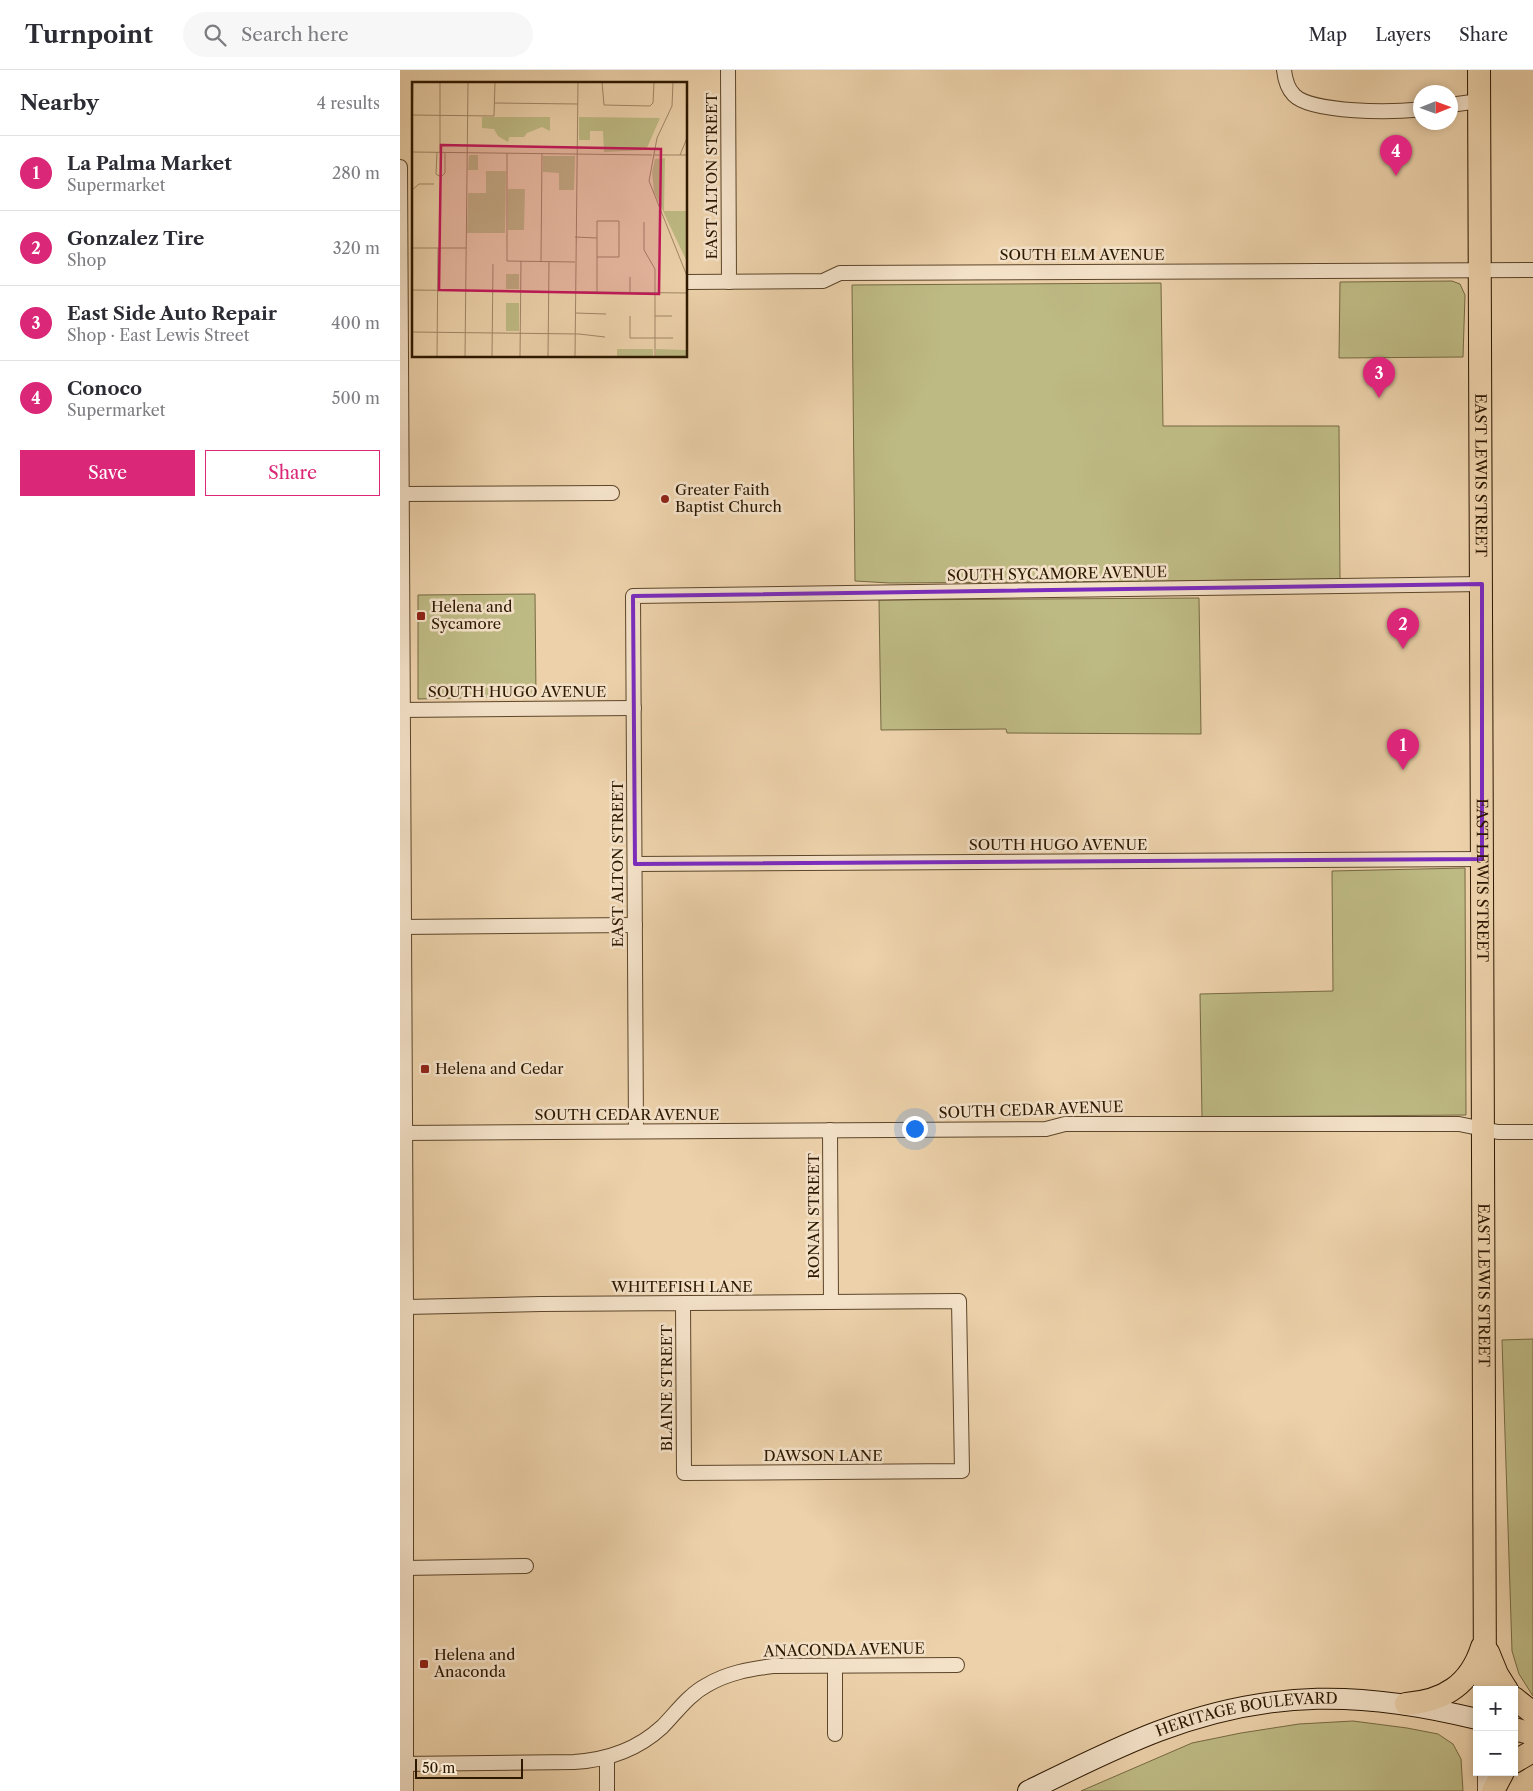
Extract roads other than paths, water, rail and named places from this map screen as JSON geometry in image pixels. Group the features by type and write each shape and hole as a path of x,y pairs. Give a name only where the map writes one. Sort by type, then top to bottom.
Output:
{"main road":[{"name":"EAST LEWIS STREET","path":"1479,70 1485,1686"},
{"path":"1485,1637 1491,1661 1505,1686"},
{"path":"1406,1704 1441,1697 1460,1684 1473,1668 1485,1637"},
{"name":"HERITAGE BOULEVARD","path":"1028,1791 1158,1731 1221,1711 1264,1702 1306,1698 1366,1699 1406,1704 1473,1718"},
{"path":"1518,1701 1533,1713"},
{"path":"1518,1730 1533,1734"},
{"path":"1518,1760 1533,1751"},
{"path":"1493,1791 1501,1776"}],"street":[{"name":"EAST ALTON STREET","path":"728,70 729,282"},
{"path":"1284,70 1285,81 1290,90 1294,96 1305,102 1336,108 1396,112 1413,110"},
{"path":"1458,104 1480,101"},
{"path":"400,167 403,1133 406,1307 406,1568 403,1764 406,1791"},
{"name":"SOUTH ELM AVENUE","path":"688,282 823,281 840,273 1533,270"},
{"path":"401,494 612,493"},
{"name":"SOUTH SYCAMORE AVENUE","path":"633,596 1482,584"},
{"name":"EAST ALTON STREET","path":"633,596 636,1131"},
{"name":"SOUTH HUGO AVENUE","path":"401,710 634,708"},
{"name":"SOUTH HUGO AVENUE","path":"635,864 1482,859"},
{"path":"402,927 635,924"},
{"name":"SOUTH CEDAR AVENUE","path":"403,1133 1046,1129 1065,1124 1459,1124 1502,1132 1533,1132"},
{"name":"RONAN STREET","path":"830,1130 831,1302"},
{"name":"WHITEFISH LANE","path":"406,1307 541,1304 959,1301 962,1471"},
{"name":"BLAINE STREET","path":"683,1303 684,1473"},
{"name":"DAWSON LANE","path":"684,1473 962,1471"},
{"path":"406,1568 526,1566"},
{"name":"ANACONDA AVENUE","path":"403,1764 574,1762 607,1757 623,1752 649,1738 689,1698 705,1686 721,1678 756,1668 957,1665"},
{"path":"835,1666 835,1734"},
{"path":"607,1757 607,1791"},
{"path":"1485,1776 1485,1791"}],"place":[{"name":"Conoco","path":"1396,176"},
{"name":"East Side Auto Repair","path":"1379,398"},
{"name":"Greater Faith Baptist Church","path":"665,499"},
{"name":"Helena and Sycamore","path":"421,616"},
{"name":"Gonzalez Tire","path":"1403,649"},
{"name":"La Palma Market","path":"1403,770"},
{"name":"Helena and Cedar","path":"425,1069"},
{"name":"Helena and Anaconda","path":"424,1664"}]}
